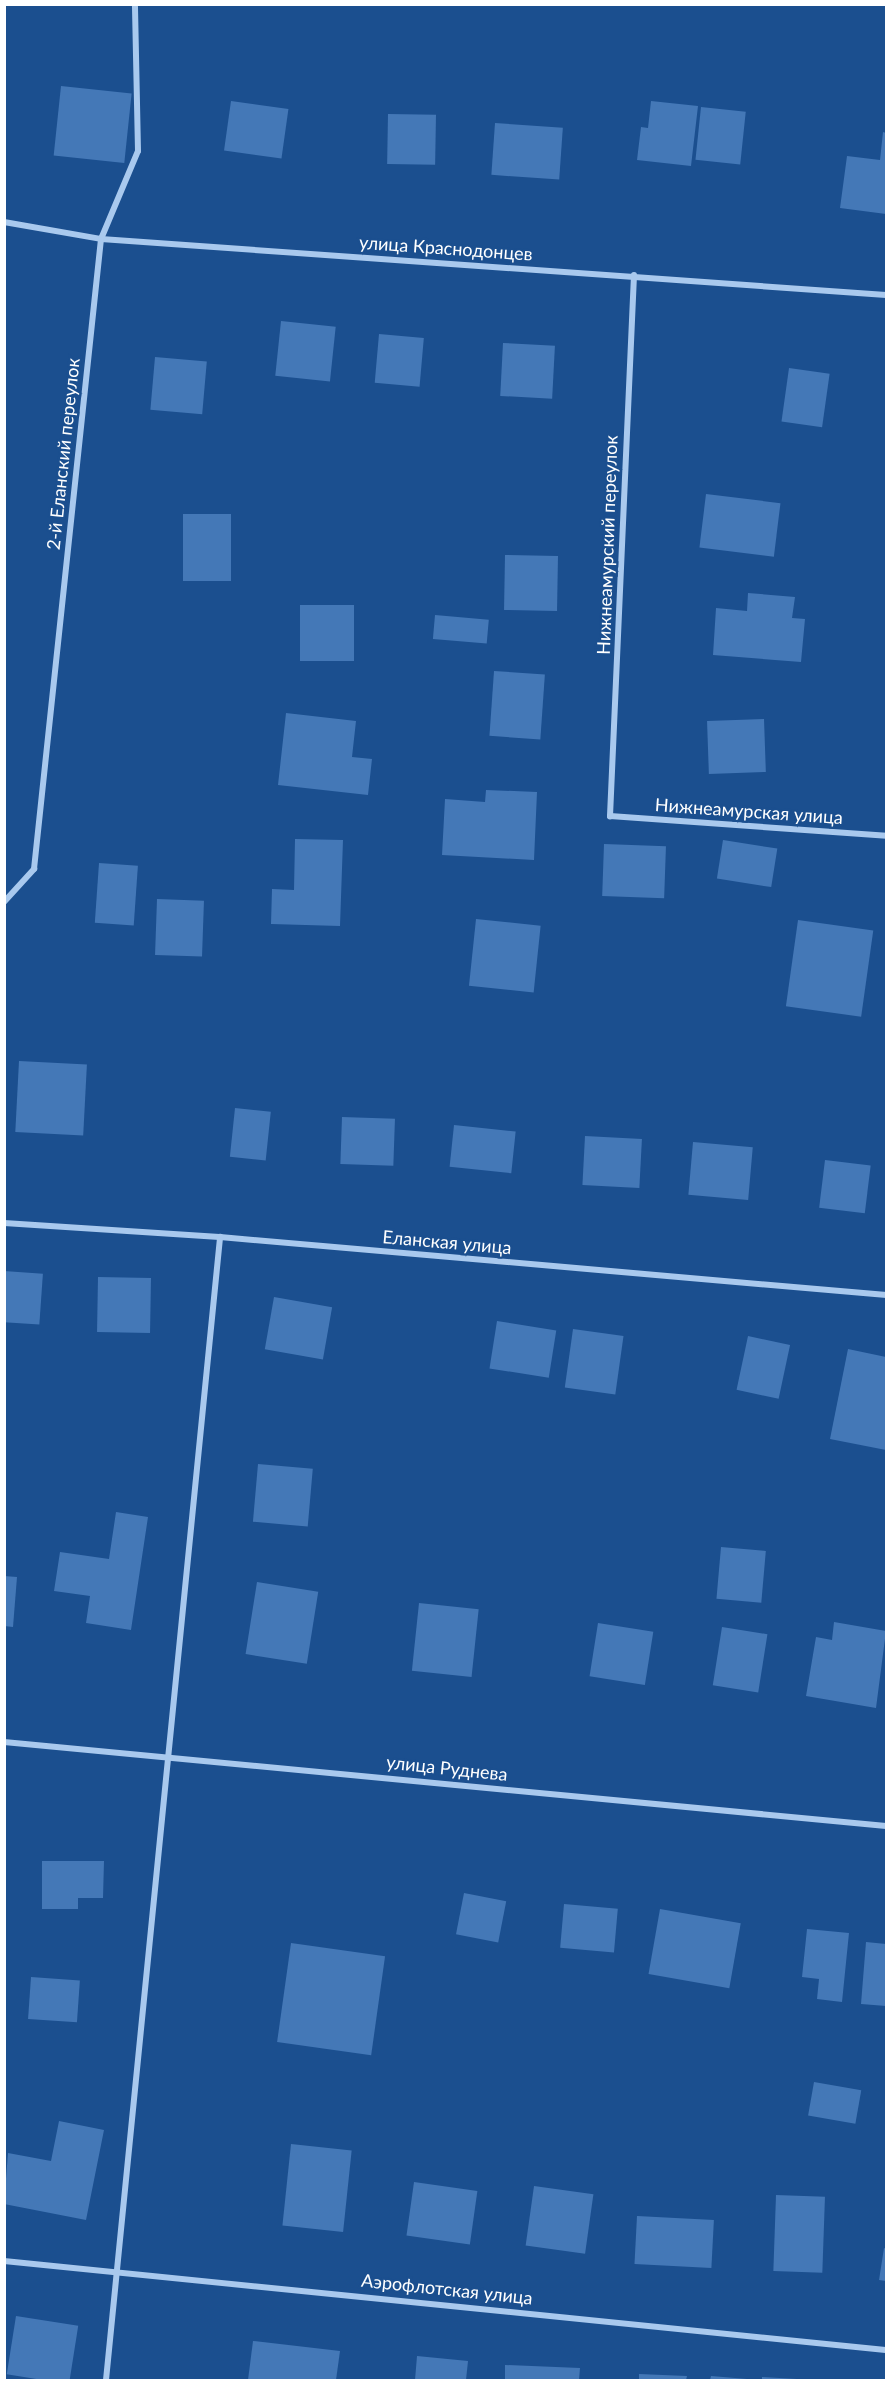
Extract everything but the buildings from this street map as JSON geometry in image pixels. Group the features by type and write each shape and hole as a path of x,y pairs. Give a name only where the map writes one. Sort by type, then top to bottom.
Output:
{"street":[{"name":"2-й Еланский переулок","path":"4,902 34,869 101,240 138,152 135,4"},
{"name":"улица Краснодонцев","path":"4,222 101,240 634,275 886,295"},
{"name":"Нижнеамурский переулок","path":"610,816 634,275"},
{"name":"Нижнеамурская улица","path":"610,816 886,836"},
{"name":"Еланская улица","path":"4,1223 220,1238 886,1295"},
{"path":"106,2380 171,1755 220,1238"},
{"name":"улица Руднева","path":"4,1742 171,1755 886,1826"},
{"name":"Аэрофлотская улица","path":"4,2261 117,2270 886,2350"}]}
